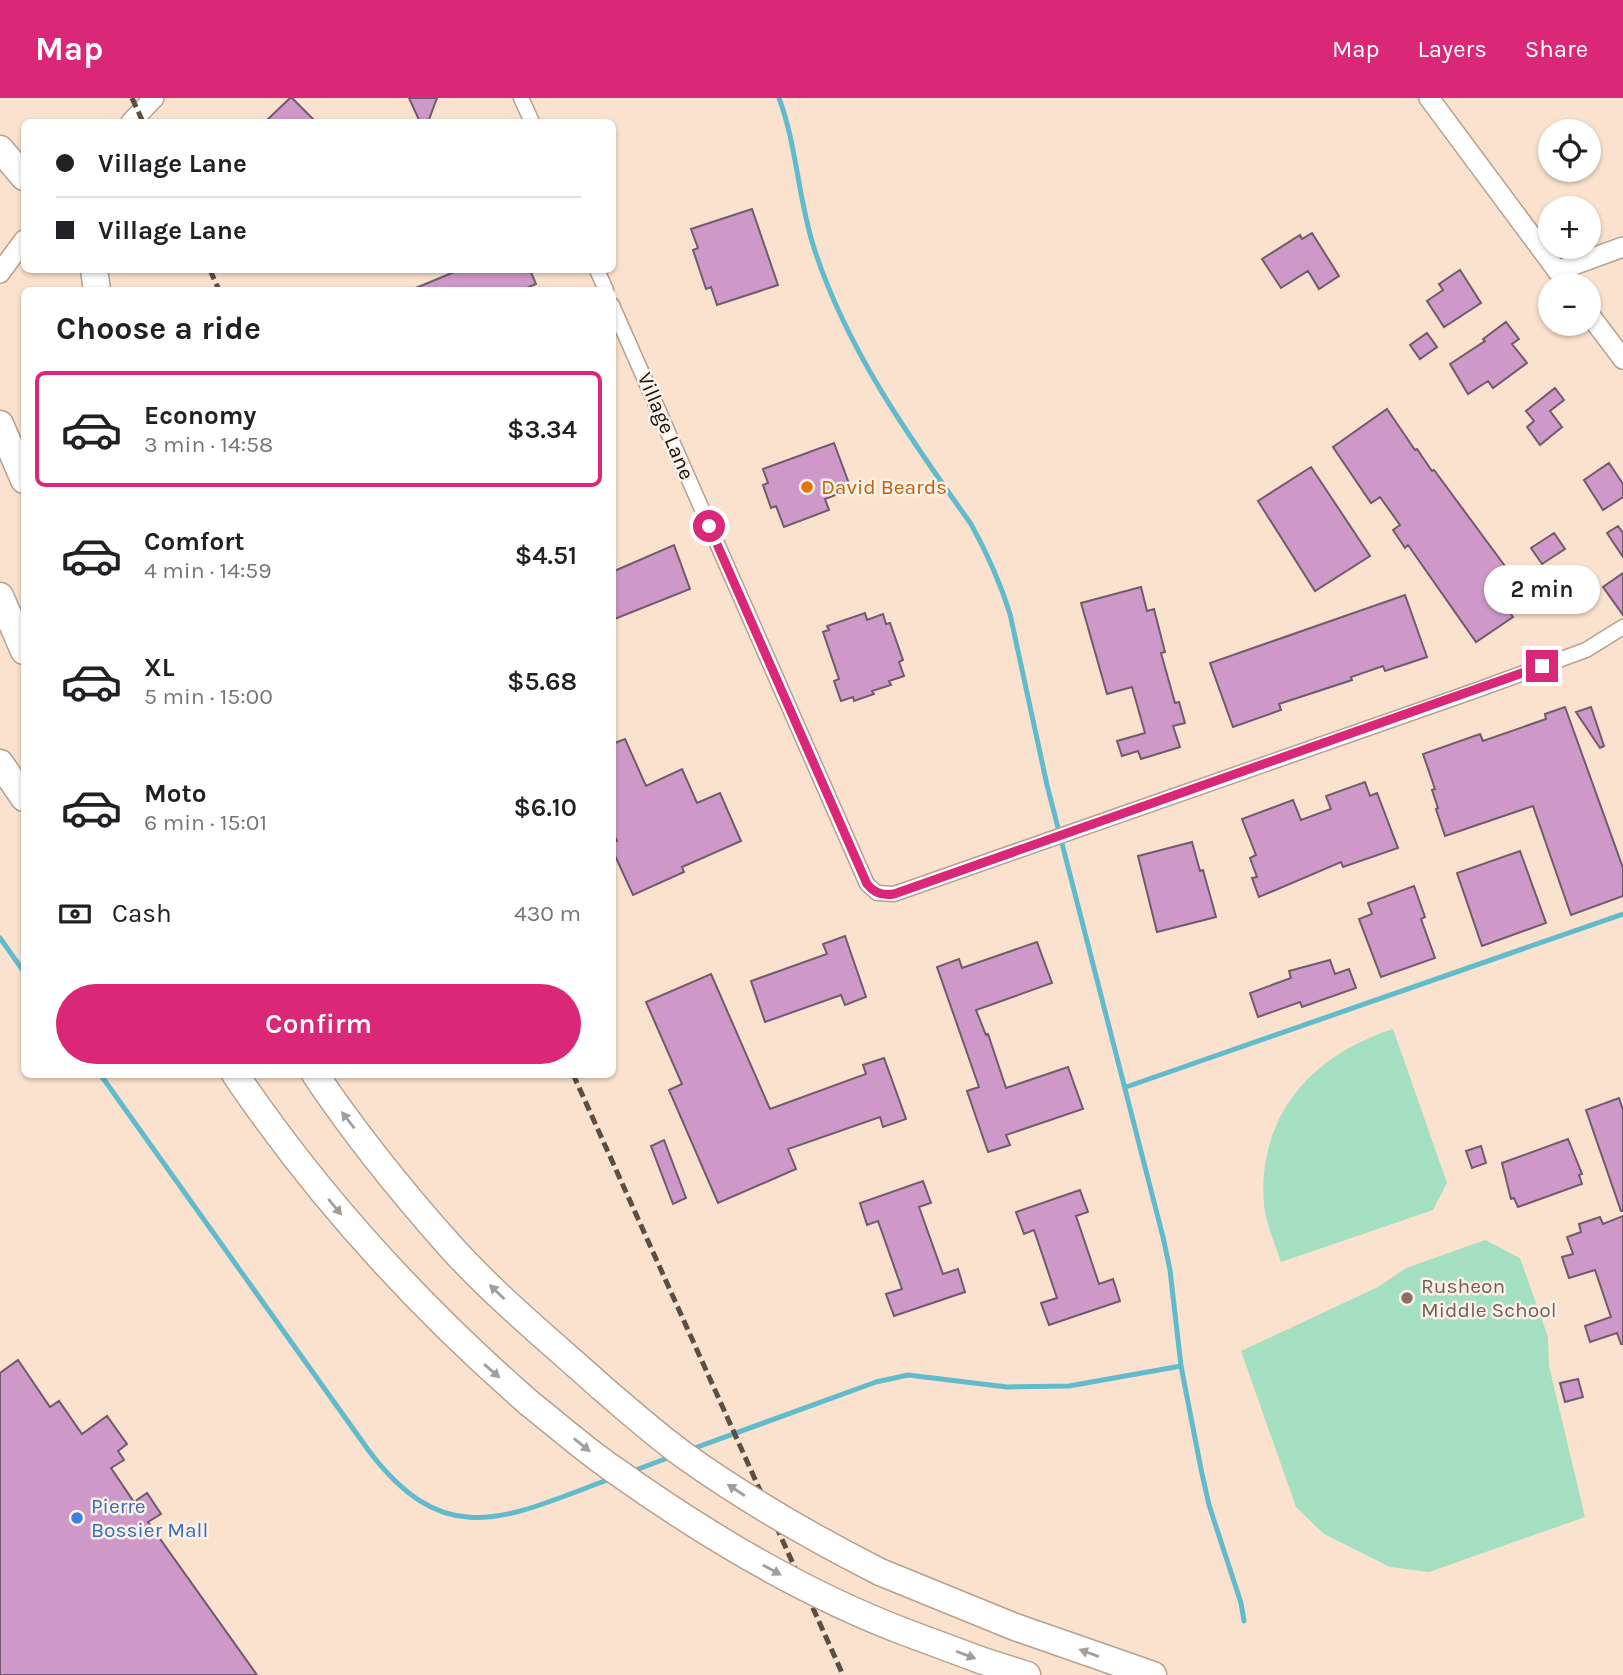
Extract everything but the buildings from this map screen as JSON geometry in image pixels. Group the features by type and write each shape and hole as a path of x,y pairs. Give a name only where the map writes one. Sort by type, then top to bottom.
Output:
{"highway":[{"path":"0,149 21,174"},
{"path":"0,425 21,473"},
{"path":"0,596 21,644"},
{"path":"0,763 21,794"},
{"path":"222,1078 261,1126 301,1167"},
{"path":"237,1078 301,1167 410,1292 470,1351 529,1403 611,1468 728,1544 828,1600 905,1632 1027,1675"},
{"path":"317,1078 384,1168 451,1247 601,1387 684,1455 796,1528 880,1572 1015,1627 1153,1675"}],"main road":[{"path":"134,119 154,98"},
{"path":"1429,98 1559,273"},
{"path":"0,273 21,244"},
{"path":"1573,273 1623,247"},
{"path":"1601,330 1623,359"}],"street":[{"path":"521,98 531,119"},
{"name":"Village Lane","path":"616,314 869,887 881,894 894,894 1562,659 1599,643 1623,627"}],"green space":[{"path":"1393,1029 1447,1183 1433,1210 1281,1262 1264,1205 1264,1173 1270,1143 1280,1117 1296,1093 1315,1072 1364,1040"},
{"path":"1485,1240 1520,1258 1548,1337 1549,1366 1585,1517 1429,1572 1390,1567 1324,1534 1296,1507 1241,1351 1378,1287 1406,1268"}],"waterway":[{"path":"779,98 790,135 814,248 844,322 882,392 971,524 993,568 1010,614 1047,785 1163,1237 1170,1270 1181,1366 1201,1469 1209,1505 1241,1603 1244,1621"},
{"path":"1126,1087 1623,914"},
{"path":"0,938 21,968"},
{"path":"103,1078 369,1451 398,1483 425,1504 453,1515 481,1518 510,1514 541,1505 610,1479"},
{"path":"692,1449 876,1382 908,1375 1007,1387 1069,1386 1181,1366"},
{"path":"633,1471 673,1456"}],"railway":[{"path":"132,98 142,119"},
{"path":"211,273 218,287"},
{"path":"575,1078 843,1675"}],"place":[{"name":"David Beards","path":"807,487"},
{"name":"Rusheon Middle School","path":"1407,1298"},
{"name":"Pierre Bossier Mall","path":"77,1518"}],"route":[{"path":"709,526 867,884 872,890 886,895 1542,666"}]}
